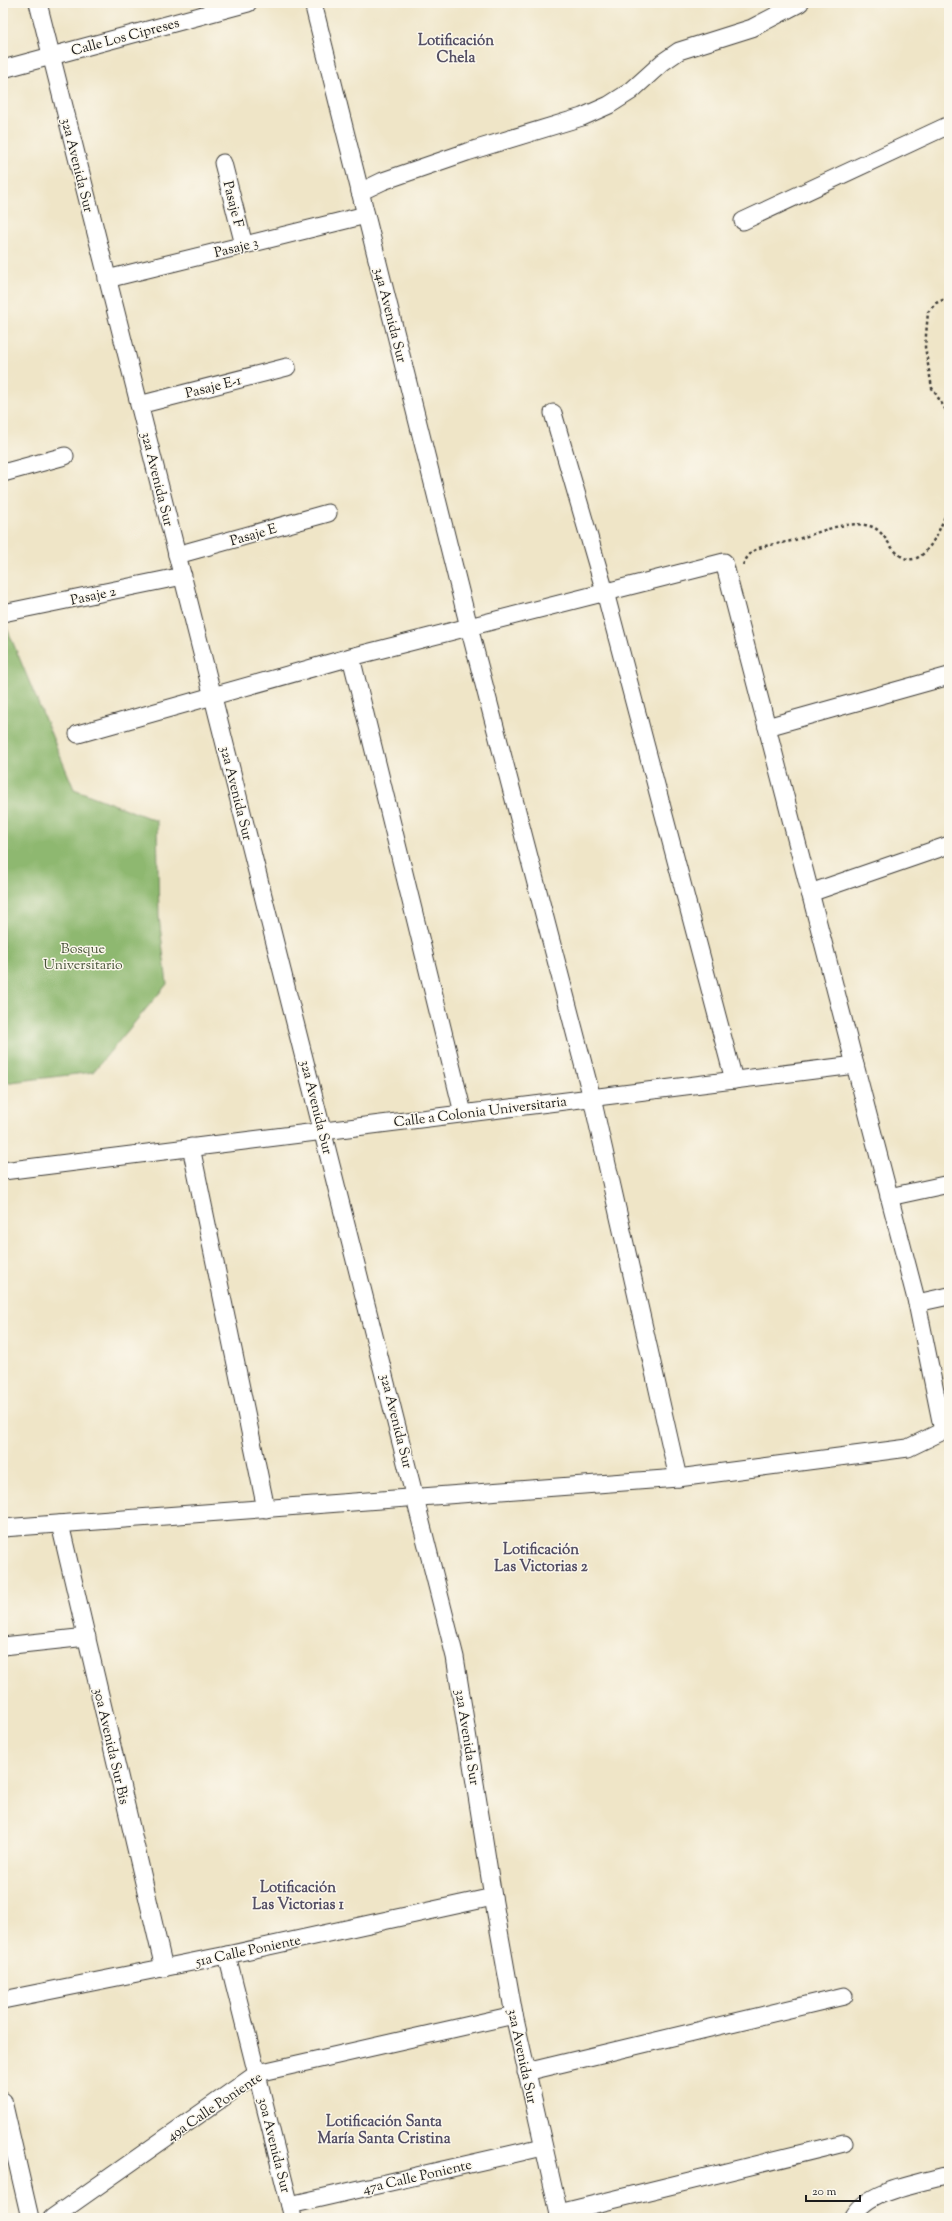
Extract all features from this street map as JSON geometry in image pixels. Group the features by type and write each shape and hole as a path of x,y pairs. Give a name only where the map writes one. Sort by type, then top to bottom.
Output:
{"street":[{"name":"32a Avenida Sur","path":"38,3 455,1657 493,1897 514,2015 560,2216"},
{"name":"Calle Los Cipreses","path":"3,69 248,3"},
{"name":"34a Avenida Sur","path":"313,3 469,627 592,1098 678,1478"},
{"path":"360,192 383,181 467,152 582,117 609,105 631,91 663,62 679,51 752,28 800,3"},
{"path":"743,221 949,125"},
{"name":"Pasaje F","path":"223,164 244,245"},
{"name":"Pasaje 3","path":"107,279 366,215"},
{"name":"Pasaje E-1","path":"139,405 287,367"},
{"path":"553,413 605,592 734,1080"},
{"path":"3,472 65,456"},
{"name":"Pasaje E","path":"177,556 328,513"},
{"path":"3,1528 678,1478 908,1448 946,1431 917,1303 724,562 352,657 78,734"},
{"name":"Pasaje 2","path":"3,613 182,576"},
{"path":"352,657 463,1113"},
{"path":"767,727 949,676"},
{"path":"810,893 949,845"},
{"name":"Calle a Colonia Universitaria","path":"3,1171 855,1065"},
{"path":"191,1147 266,1509"},
{"path":"889,1197 949,1184"},
{"path":"917,1303 949,1296"},
{"name":"30a Avenida Sur Bis","path":"60,1524 164,1968"},
{"path":"3,1646 87,1637"},
{"name":"51a Calle Poniente","path":"3,2000 227,1955 493,1897"},
{"name":"30a Avenida Sur","path":"227,1955 292,2212"},
{"path":"526,2072 844,1996"},
{"name":"49a Calle Poniente","path":"52,2218 258,2074 514,2015"},
{"path":"3,2101 30,2218"},
{"path":"560,2216 844,2143"},
{"name":"47a Calle Poniente","path":"292,2212 543,2147"},
{"path":"853,2218 857,2209 875,2196 949,2175"}],"path":[{"path":"949,297 936,303 928,312 926,347 932,388 949,415"},
{"path":"742,567 750,553 758,548 792,541 846,524 865,525 875,528 883,534 896,552 903,557 914,558 926,552 933,542 949,506"}],"green space":[{"name":"Bosque Universitario","path":"3,626 6,626 74,789 157,821 159,917 167,984 93,1072 3,1083"}],"district":[{"name":"Lotificación Chela","path":"456,48"},
{"name":"Lotificación Las Victorias 2","path":"541,1558"},
{"name":"Lotificación Las Victorias 1","path":"298,1896"},
{"name":"Lotificación Santa María Santa Cristina","path":"384,2130"}]}
